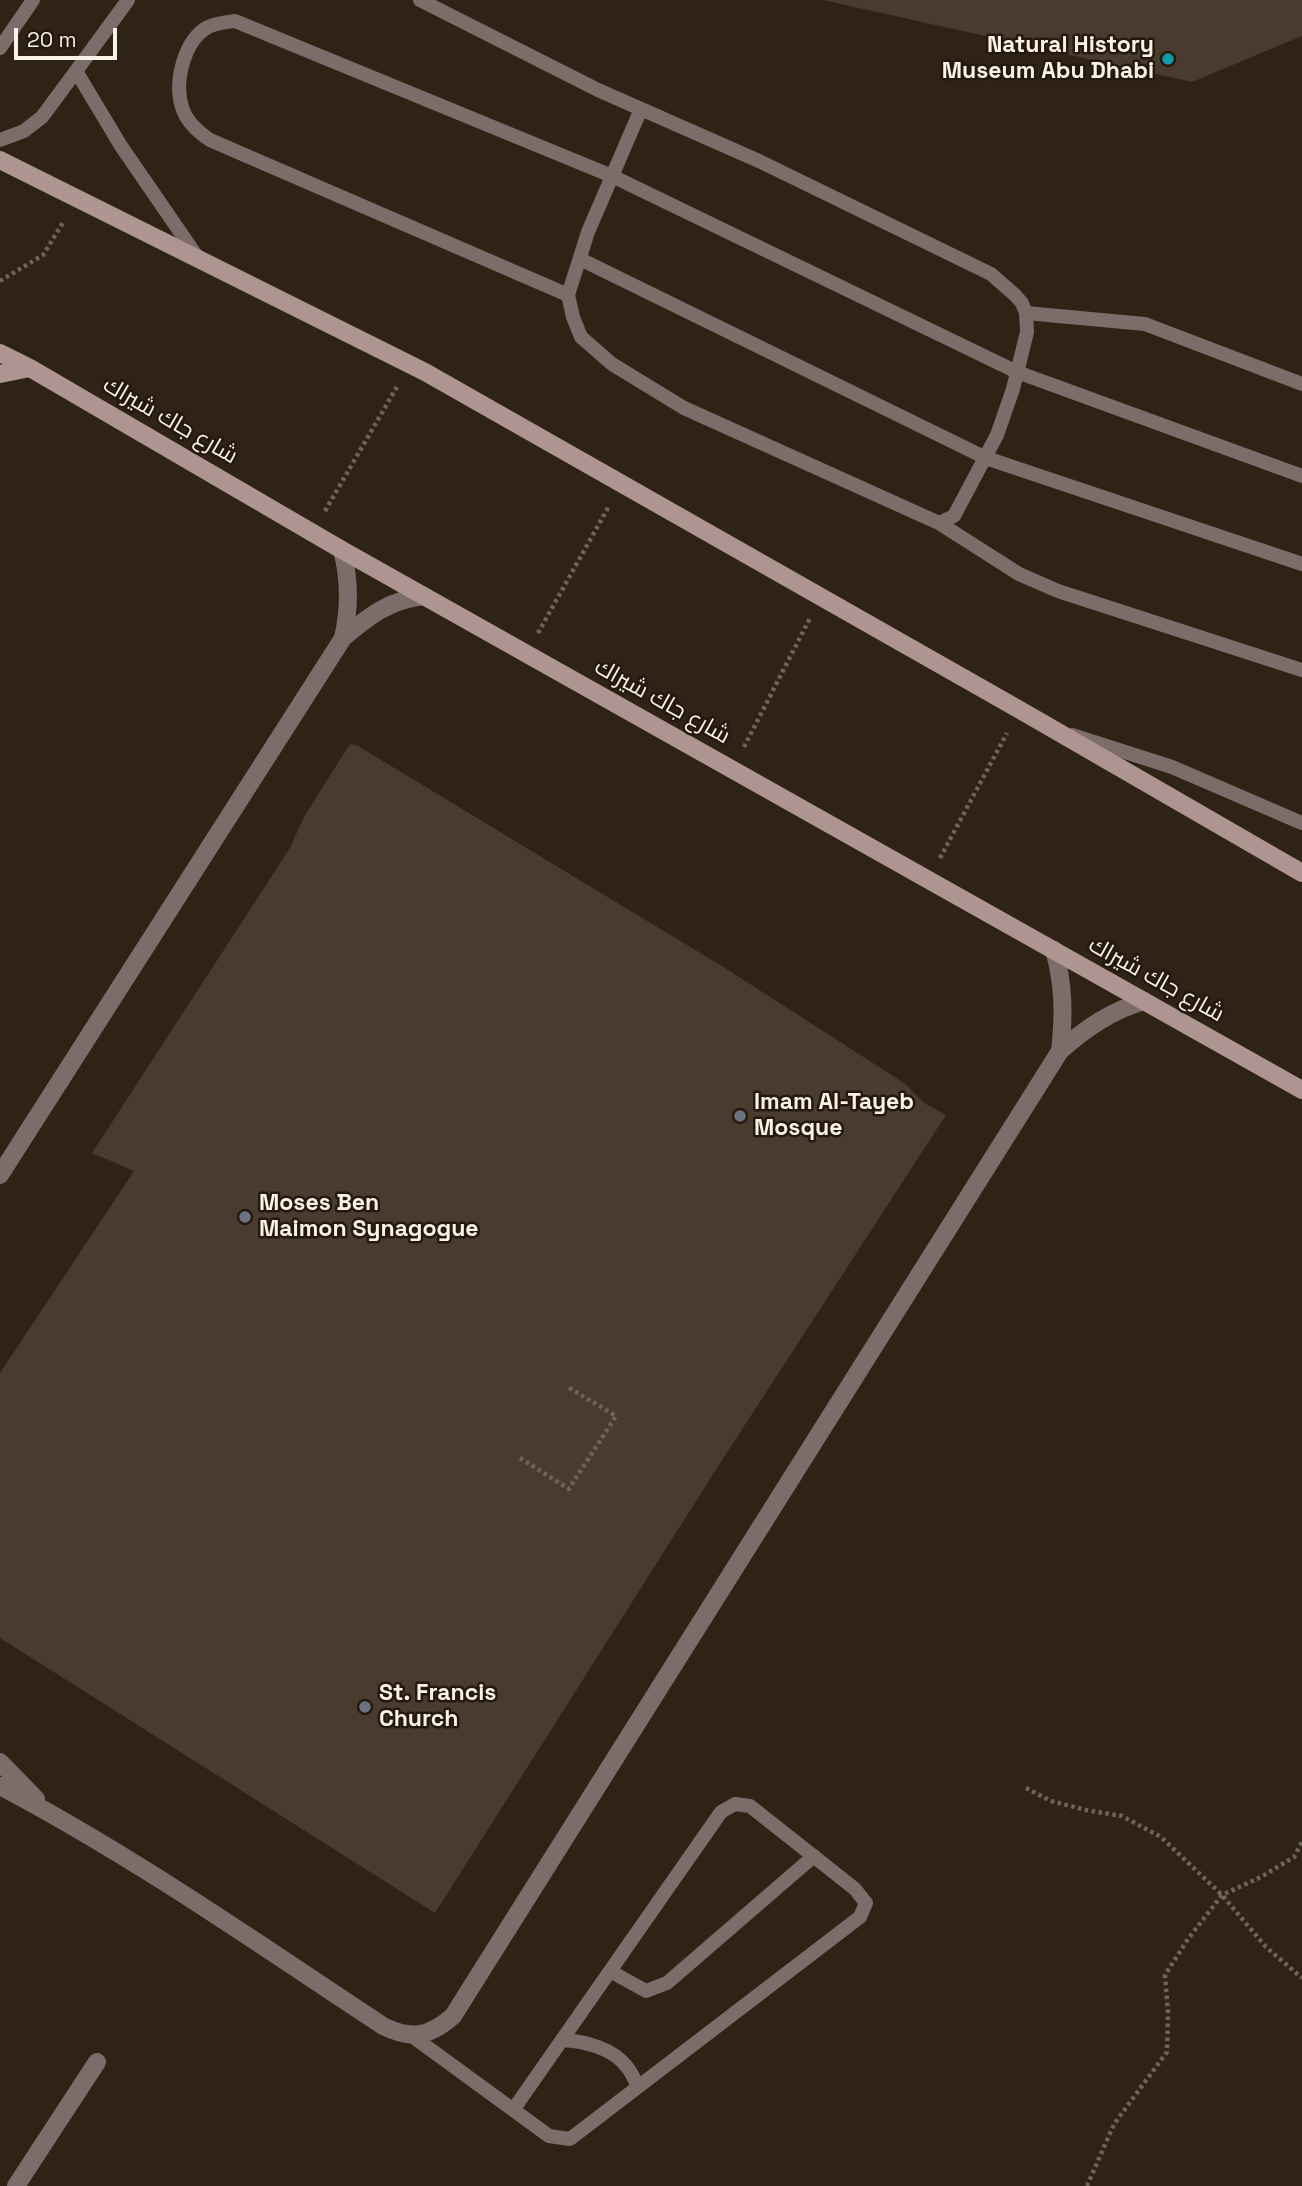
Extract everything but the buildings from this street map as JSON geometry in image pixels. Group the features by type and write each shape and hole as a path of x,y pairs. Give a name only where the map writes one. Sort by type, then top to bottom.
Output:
{"street":[{"path":"0,160 409,365 1020,710 1302,873"},
{"name":"شارع جاك شيراك","path":"0,353 342,550 1302,1090"},
{"path":"0,374 30,368"},
{"path":"342,550 349,603 343,638"},
{"path":"0,1175 343,638 381,609 403,598 424,596"},
{"path":"1054,950 1061,975 1063,1001 1060,1051"},
{"path":"0,1786 193,1901 383,2026 412,2036 428,2034 442,2026 453,2016 1060,1051 1100,1019 1144,1001"},
{"path":"0,1762 51,1814"},
{"path":"16,2186 97,2062"}],"lane":[{"path":"0,48 33,0"},
{"path":"0,140 24,131 42,117 128,0"},
{"path":"420,0 598,89 759,161 991,274 1015,295 1026,313 1027,332 997,435 954,516 939,523"},
{"path":"568,295 210,140 199,132 182,109 179,97 186,49 195,37 208,27 235,21 612,176 1017,372 1302,476"},
{"path":"76,71 121,146 199,259"},
{"path":"641,108 588,232 568,295 581,337 612,364 684,408 939,523 1019,574 1058,592 1302,670"},
{"path":"580,259 986,458 1302,564"},
{"path":"1026,313 1145,324 1302,384"},
{"path":"1053,729 1172,767 1302,823"},
{"path":"412,2036 549,2136 570,2139 860,1917 866,1903 855,1889 750,1806 736,1804 721,1812 513,2109"},
{"path":"610,1971 646,1991 667,1983 814,1856"},
{"path":"562,2039 579,2040 607,2051 626,2065 638,2087"}],"path":[{"path":"0,281 43,255 77,199"},
{"path":"312,533 409,365"},
{"path":"527,654 622,484"},
{"path":"733,770 820,597"},
{"path":"929,880 1020,710"},
{"path":"520,1458 569,1489 615,1416 566,1386"},
{"path":"1026,1788 1051,1801 1122,1816 1161,1837 1222,1895 1266,1947 1302,1979"},
{"path":"1087,2186 1114,2124 1167,2052 1165,1975 1188,1939 1222,1895 1261,1877 1294,1857 1302,1842"}],"place":[{"name":"Natural History Museum Abu Dhabi","path":"1168,59"},
{"name":"Imam Al-Tayeb Mosque","path":"740,1116"},
{"name":"Moses Ben Maimon Synagogue","path":"245,1217"},
{"name":"St. Francis Church","path":"365,1707"}]}
